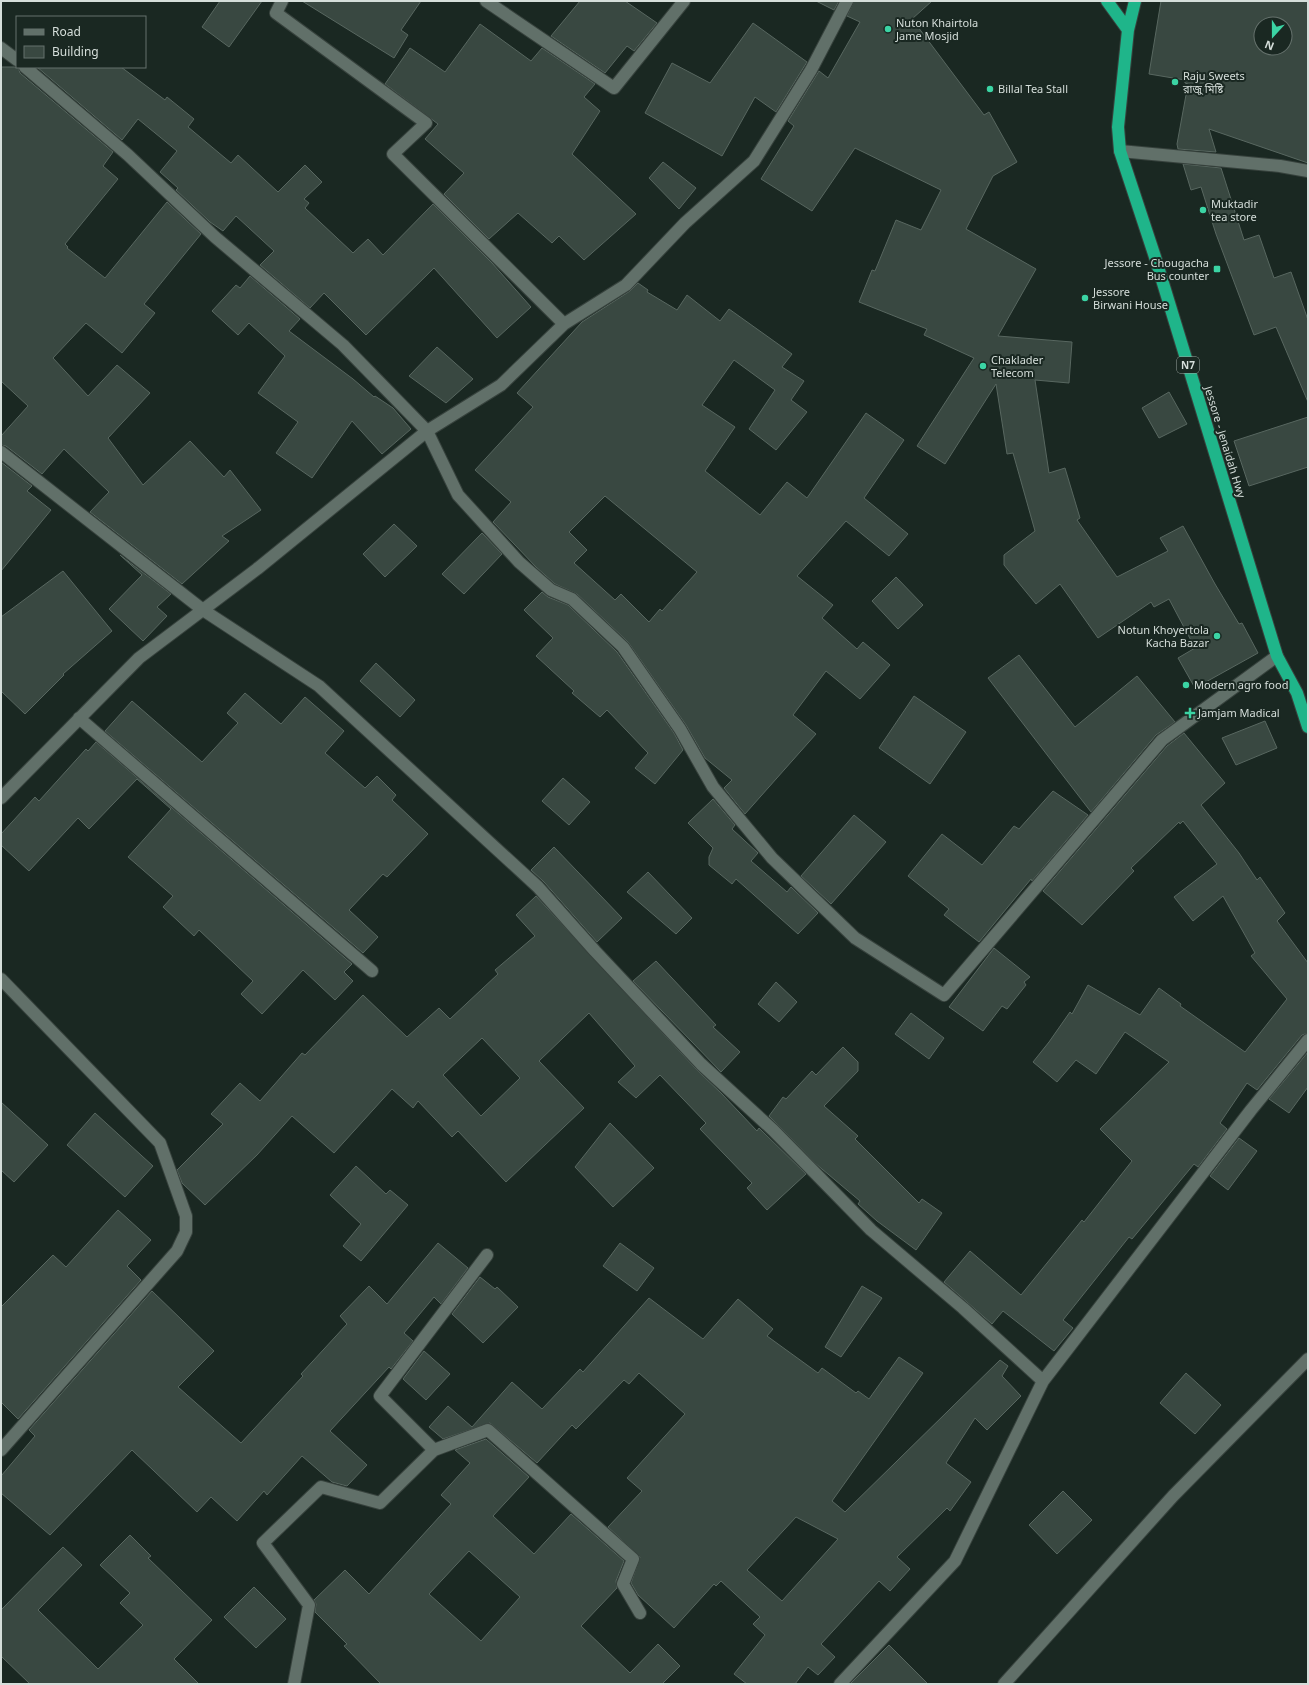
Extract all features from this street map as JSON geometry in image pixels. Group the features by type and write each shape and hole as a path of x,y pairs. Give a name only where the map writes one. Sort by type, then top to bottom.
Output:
{"highway":[{"path":"1107,1 1128,30"},
{"name":"N7","path":"1128,30 1135,1"},
{"name":"Jessore - Jenaidah Hwy","path":"1128,30 1118,127 1120,151 1162,280 1277,656 1297,693 1308,727"}],"street":[{"path":"282,1 276,13 426,123 392,154 564,324"},
{"path":"486,1 614,88 684,1"},
{"path":"1,798 139,658 257,569 428,431 501,386 564,324 626,285 685,223 754,161 810,70 847,1"},
{"path":"1,48 16,59"},
{"path":"26,68 128,154 216,237 343,345 428,431 458,495 504,545 551,590 572,600 624,646 680,729 713,787 772,858 855,938 944,995 1162,740 1277,656"},
{"path":"1120,151 1280,166 1308,171"},
{"path":"1,452 203,610 319,686 538,887 595,951 701,1064 773,1130 871,1230 963,1308 1043,1381"},
{"path":"79,718 372,971"},
{"path":"1,980 160,1143 186,1216 186,1232 177,1251 1,1450"},
{"path":"840,1684 955,1561 1043,1381 1246,1116 1308,1040"},
{"path":"434,1450 380,1396 487,1255"},
{"path":"1004,1684 1173,1496 1308,1359"},
{"path":"294,1684 309,1605 263,1543 321,1487 380,1503 434,1450 488,1430 633,1559 623,1584 640,1613"}],"building":[{"path":"220,1 262,1 229,47 202,27"},
{"path":"302,1 421,1 401,30 408,35 394,58"},
{"path":"580,1 625,1 657,23 634,51 627,46 605,73 551,36"},
{"path":"816,1 839,1 834,10"},
{"path":"854,1 932,1 912,19 984,115 989,112 1017,162 993,176 966,229 1036,269 998,336 1072,342 1069,383 1035,380 1049,473 1065,468 1080,518 1077,520 1117,577 1168,551 1160,538 1183,526 1215,584 1239,624 1242,623 1258,653 1195,688 1178,658 1195,648 1169,599 1154,607 1151,602 1098,638 1060,584 1036,604 1004,565 1004,555 1035,531 1013,453 1007,454 996,384 945,464 917,446 974,358 924,335 927,329 859,302 872,270 875,271 896,220 921,230 941,190 855,148 812,211 761,179 794,126 788,121 819,71 828,78 860,22 847,16"},
{"path":"1161,1 1308,1 1308,163 1209,129 1216,152 1178,149 1177,144 1188,84 1185,83 1185,80 1149,74"},
{"path":"753,23 807,62 776,112 755,97 722,156 645,113 672,63 710,83"},
{"path":"480,24 531,61 542,48 595,84 584,97 600,111 572,154 636,214 584,260 559,236 552,243 518,213 489,239 444,194 464,173 425,139 438,124 385,84 410,48 445,72"},
{"path":"1,67 16,67 18,68 20,73 113,152 103,166 118,179 65,244 68,247 67,248 105,278 167,202 201,234 144,304 155,313 122,353 86,323 53,358 88,396 117,365 150,393 108,438 143,485 190,441 224,477 230,470 261,510 222,536 229,541 182,584 90,512 109,492 64,449 42,474 6,446 1,445 1,436 28,406 1,381"},
{"path":"38,68 122,68 165,100 167,97 194,119 188,127 231,163 238,155 278,192 305,165 322,182 304,199 309,203 305,208 353,253 368,239 383,255 433,204 492,263 531,307 497,338 434,268 366,335 324,293 310,308 260,265 274,251 236,216 223,231 210,222 176,190 178,188 160,172 177,151 138,119 122,140"},
{"path":"663,162 696,188 679,209 649,178"},
{"path":"1183,164 1221,168 1244,240 1259,235 1274,278 1291,272 1308,320 1308,402 1276,327 1254,335 1216,234 1201,187 1191,190"},
{"path":"250,276 300,319 289,331 353,379 374,397 375,396 393,408 411,429 382,454 352,421 312,478 276,453 298,422 258,393 285,356 249,323 238,335 212,311 236,285 240,288"},
{"path":"638,283 648,290 647,292 677,310 687,295 720,321 729,309 792,354 782,367 804,381 791,400 807,412 776,450 749,429 775,390 734,360 702,405 735,427 705,471 760,515 787,482 807,498 866,413 904,440 864,498 908,534 889,556 846,521 797,576 833,605 822,618 857,649 863,642 890,665 860,699 826,671 793,715 816,734 745,814 724,788 732,780 705,758 686,725 628,642 577,594 555,584 536,567 493,522 511,502 475,470 533,407 517,393 582,322 630,291","holes":["605,496 697,572 662,611 660,609 649,622 621,594 615,600 574,563 587,550 569,532"]},
{"path":"437,347 473,379 446,403 409,376"},
{"path":"1169,392 1187,424 1159,438 1142,408"},
{"path":"1308,417 1308,467 1249,486 1234,441"},
{"path":"1,462 32,486 27,491 51,510 1,571"},
{"path":"394,524 417,546 385,577 363,554"},
{"path":"482,533 502,554 464,594 442,574"},
{"path":"120,555 171,594 157,607 167,616 143,641 109,609 142,575"},
{"path":"63,571 112,631 63,674 64,675 25,714 1,691 1,617"},
{"path":"896,577 923,605 898,629 872,601"},
{"path":"542,592 548,597 568,605 617,652 674,733 683,750 655,784 635,768 648,753 607,710 600,717 572,693 574,691 536,656 553,638 524,610"},
{"path":"1019,655 1075,727 1137,676 1175,722 1156,735 1091,812 988,678"},
{"path":"376,663 415,700 400,717 360,681"},
{"path":"245,693 281,724 305,697 344,731 325,753 365,788 377,776 396,795 392,800 428,834 387,877 383,874 349,910 378,937 363,953 105,731 132,701 202,762 238,723 227,713"},
{"path":"914,696 966,732 930,784 879,748"},
{"path":"1265,721 1277,748 1236,765 1222,738"},
{"path":"1184,733 1225,783 1201,805 1239,853 1257,880 1260,877 1285,913 1277,921 1308,963 1308,1033 1302,1035 1257,1090 1247,1083 1220,1123 1227,1129 1198,1167 1194,1164 1132,1239 1129,1237 1063,1320 1073,1328 1054,1351 1003,1311 992,1324 944,1282 970,1251 1021,1295 1082,1220 1084,1222 1132,1161 1100,1129 1169,1062 1125,1032 1096,1074 1076,1060 1057,1082 1033,1062 1070,1012 1072,1014 1088,985 1140,1015 1159,988 1181,1004 1180,1006 1245,1052 1287,999 1251,956 1255,953 1223,896 1193,921 1174,897 1217,864 1183,821 1180,824 1179,822 1131,868 1134,871 1082,925 1043,891 1167,746"},
{"path":"96,742 352,964 344,972 353,981 335,1000 303,970 262,1014 241,994 253,981 199,930 194,936 163,907 173,896 128,857 171,809 137,779 89,829 78,818 29,871 1,845 1,834 35,797 39,801 86,749 88,751"},
{"path":"563,778 590,802 569,825 542,801"},
{"path":"1053,791 1088,815 1032,881 1031,879 979,942 944,915 949,909 908,876 942,834 982,865 1014,826 1019,829"},
{"path":"713,799 735,825 732,829 758,853 751,861 787,892 791,887 818,913 798,934 736,879 732,884 709,865 709,857 713,848 688,823"},
{"path":"854,815 886,842 831,904 801,876"},
{"path":"554,847 622,918 597,942 544,882 531,870"},
{"path":"648,872 692,918 676,934 627,892"},
{"path":"536,896 696,1069 757,1131 759,1128 806,1174 767,1210 747,1188 752,1183 700,1129 706,1123 660,1075 636,1098 618,1082 635,1066 589,1013 539,1061 584,1108 506,1182 458,1131 452,1137 418,1101 413,1108 392,1089 334,1153 292,1116 257,1155 205,1205 182,1183 177,1170 223,1124 211,1114 240,1083 260,1101 302,1053 305,1055 363,995 407,1037 439,1008 450,1019 498,974 495,970 535,936 516,915","holes":["482,1038 520,1078 481,1116 443,1075"]},
{"path":"994,948 1030,977 1024,982 1026,985 1007,1009 1002,1006 983,1031 949,1007"},
{"path":"656,961 716,1025 713,1027 740,1052 721,1072 633,981"},
{"path":"776,982 797,1002 779,1022 758,1004"},
{"path":"911,1013 944,1038 929,1059 895,1034"},
{"path":"843,1047 858,1062 858,1071 824,1106 858,1136 855,1139 919,1203 922,1199 942,1213 916,1250 877,1221 858,1204 860,1201 816,1164 769,1116 783,1097 786,1099 812,1071 816,1075"},
{"path":"1308,1052 1308,1087 1289,1113 1269,1099"},
{"path":"1,1102 48,1145 14,1182 1,1170"},
{"path":"95,1113 153,1166 125,1197 67,1145"},
{"path":"610,1123 654,1168 613,1207 575,1167"},
{"path":"1239,1138 1257,1151 1228,1190 1210,1176"},
{"path":"356,1166 386,1194 390,1190 408,1205 361,1261 343,1246 361,1224 330,1195"},
{"path":"118,1210 151,1240 127,1266 141,1280 18,1419 1,1402 1,1307 53,1255 66,1267"},
{"path":"438,1243 468,1268 441,1304 434,1297 404,1333 413,1341 391,1369 389,1367 330,1431 367,1465 347,1486 332,1482 302,1456 267,1495 264,1491 237,1521 211,1497 197,1512 132,1450 50,1535 1,1493 1,1476 35,1436 29,1430 152,1291 214,1351 178,1387 241,1443 303,1376 301,1374 347,1324 340,1316 369,1286 387,1304"},
{"path":"620,1243 654,1268 637,1291 603,1266"},
{"path":"480,1277 495,1289 497,1287 518,1307 483,1343 452,1314"},
{"path":"862,1286 882,1298 841,1357 825,1347"},
{"path":"649,1298 703,1339 738,1299 773,1329 767,1336 818,1373 822,1368 856,1393 858,1391 869,1399 899,1357 923,1373 832,1501 845,1512 1000,1360 1008,1366 1002,1376 1021,1396 987,1430 975,1418 946,1463 971,1482 950,1511 947,1508 897,1557 910,1569 890,1591 879,1581 821,1644 835,1657 818,1675 808,1667 795,1684 747,1684 734,1674 765,1635 753,1624 760,1617 721,1581 716,1586 714,1584 674,1628 638,1595 631,1583 640,1557 608,1527 642,1491 627,1478 685,1414 639,1373 629,1384 624,1380 576,1429 572,1425 537,1463 490,1423 443,1439 429,1427 448,1406 472,1427 512,1382 542,1409 580,1369 583,1372","holes":["796,1517 838,1539 782,1601 747,1570"]},
{"path":"424,1351 450,1374 426,1400 403,1379"},
{"path":"1186,1373 1221,1405 1195,1434 1160,1403"},
{"path":"486,1439 529,1477 493,1516 534,1554 571,1514 624,1561 616,1581 617,1588 581,1626 630,1673 658,1644 680,1666 662,1684 381,1684 344,1646 347,1644 315,1612 316,1604 314,1600 345,1570 369,1594 451,1504 441,1495 470,1463 455,1450","holes":["469,1551 520,1597 481,1641 429,1594"]},
{"path":"1063,1491 1092,1520 1057,1554 1029,1525"},
{"path":"130,1535 151,1556 148,1558 212,1620 174,1659 199,1684 30,1684 1,1656 1,1610 63,1547 82,1565 38,1610 98,1669 143,1625 120,1603 130,1593 100,1565"},
{"path":"254,1587 286,1619 256,1648 224,1617"},
{"path":"889,1645 928,1684 850,1684"}],"place":[{"name":"Nuton Khairtola Jame Mosjid","path":"888,29"},
{"name":"Raju Sweets রাজু মিষ্টি","path":"1175,82"},
{"name":"Billal Tea Stall","path":"990,89"},
{"name":"Muktadir tea store","path":"1203,210"},
{"name":"Jessore - Chougacha Bus counter","path":"1217,269"},
{"name":"Jessore Birwani House","path":"1085,298"},
{"name":"Chaklader Telecom","path":"983,366"},
{"name":"Notun Khoyertola Kacha Bazar","path":"1217,636"},
{"name":"Modern agro food","path":"1186,685"},
{"name":"Jamjam Madical","path":"1190,713"}]}
